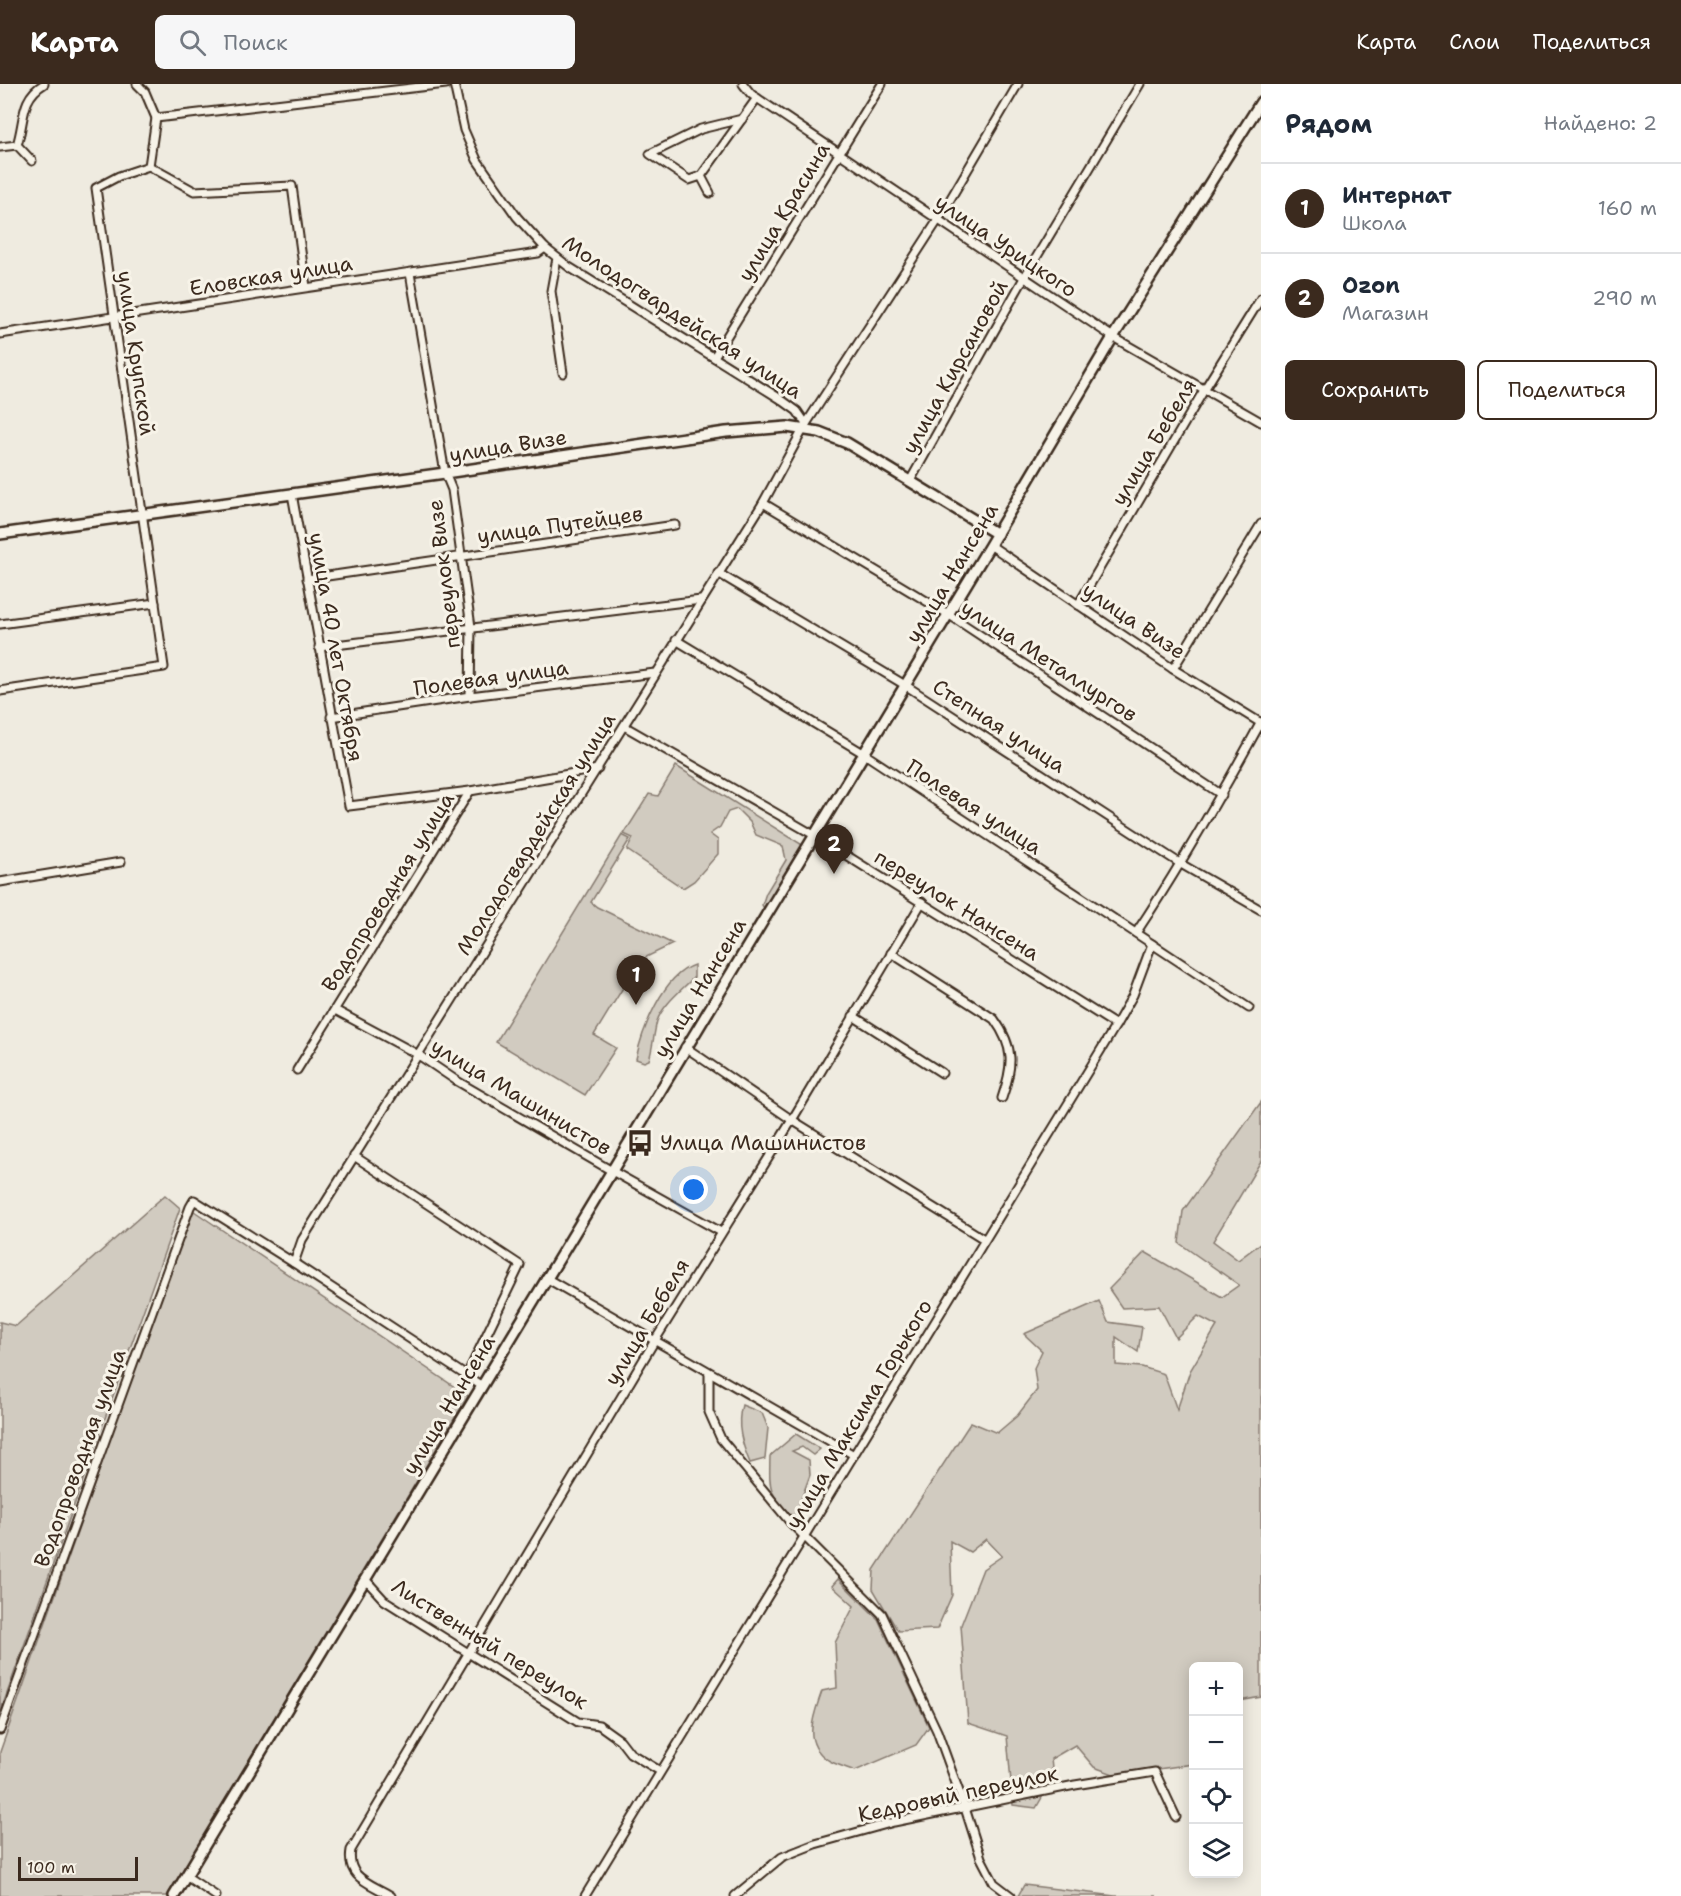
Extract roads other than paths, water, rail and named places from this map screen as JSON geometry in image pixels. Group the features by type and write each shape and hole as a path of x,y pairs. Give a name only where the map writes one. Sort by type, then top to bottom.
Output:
{"main road":[{"name":"улица Нансена","path":"174,1896 997,534 1113,337 1259,108"},
{"name":"улица Визе","path":"0,534 726,432 805,426 847,443 997,534"}],"street":[{"path":"17,145 27,101 37,88 44,84"},
{"path":"136,84 145,92 156,118 149,166 194,191 292,186 306,287"},
{"path":"156,118 446,84"},
{"name":"Молодогвардейская улица","path":"454,84 464,130 477,160 517,217 545,248 557,258 779,398 797,411 805,426"},
{"name":"улица Урицкого","path":"743,84 757,98 1113,337 1261,422"},
{"name":"улица Красина","path":"714,357 882,84"},
{"name":"Молодогвардейская улица","path":"294,1263 302,1240 763,503 805,426 938,220 1018,84"},
{"name":"улица Кирсановой","path":"910,481 1024,278 1140,84"},
{"path":"742,119 701,129 650,154 689,180 701,176 742,119 757,98"},
{"path":"0,147 17,145"},
{"path":"17,145 32,161"},
{"name":"улица Крупской","path":"0,691 164,668 96,188 119,176 149,166"},
{"path":"701,176 710,193"},
{"name":"Еловская улица","path":"0,334 538,253 545,248"},
{"path":"557,258 551,291 563,373"},
{"name":"переулок Визе","path":"410,273 445,473 452,490 471,627 470,696"},
{"name":"улица Бебеля","path":"1078,605 1204,390 1261,298"},
{"name":"улица 40 лет Октября","path":"292,494 349,806 470,791"},
{"name":"улица Металлургов","path":"763,503 948,614 1222,795"},
{"path":"1173,669 1261,524"},
{"name":"улица Путейцев","path":"307,579 675,525"},
{"name":"улица Визе","path":"990,545 1173,669 1261,723"},
{"name":"Степная улица","path":"718,573 905,685 1181,864 1261,910"},
{"path":"319,647 701,600"},
{"path":"0,624 155,603"},
{"name":"Полевая улица","path":"676,639 863,753 1249,1008"},
{"name":"Полевая улица","path":"331,717 470,696 655,673"},
{"path":"1136,933 1181,864 1261,723"},
{"name":"переулок Нансена","path":"624,726 814,835 1116,1025"},
{"path":"470,791 598,769"},
{"name":"Водопроводная улица","path":"297,1070 470,791"},
{"path":"0,882 121,862"},
{"name":"улица Бебеля","path":"391,1896 354,1873 349,1862 351,1850 398,1775 404,1760 654,1342 792,1120 922,902"},
{"name":"улица Максима Горького","path":"585,1896 1116,1025 1133,995 1152,944"},
{"path":"891,953 994,1019 1003,1032 1011,1052 1011,1073 1002,1098"},
{"name":"улица Машинистов","path":"335,1010 417,1054 457,1081 722,1232"},
{"path":"853,1016 942,1073"},
{"path":"685,1047 792,1120 984,1239"},
{"path":"354,1156 520,1265 467,1375"},
{"name":"Водопроводная улица","path":"0,1730 189,1206 194,1200 294,1263"},
{"path":"294,1263 482,1386"},
{"path":"546,1278 854,1455"},
{"path":"709,1373 708,1412 721,1439 804,1537 882,1614 937,1731 981,1858 994,1883 1011,1896"},
{"name":"Лиственный переулок","path":"365,1579 384,1600 578,1722 599,1725 620,1740 630,1753 660,1772"},
{"name":"Кедровый переулок","path":"735,1896 782,1857 815,1844 894,1822 1075,1785 1155,1772 1176,1817"},
{"path":"186,1876 216,1896"}],"place":[{"name":"Ozon","path":"834,874"},
{"name":"Интернат","path":"636,1005"},
{"name":"Улица Машинистов","path":"640,1143"}]}
